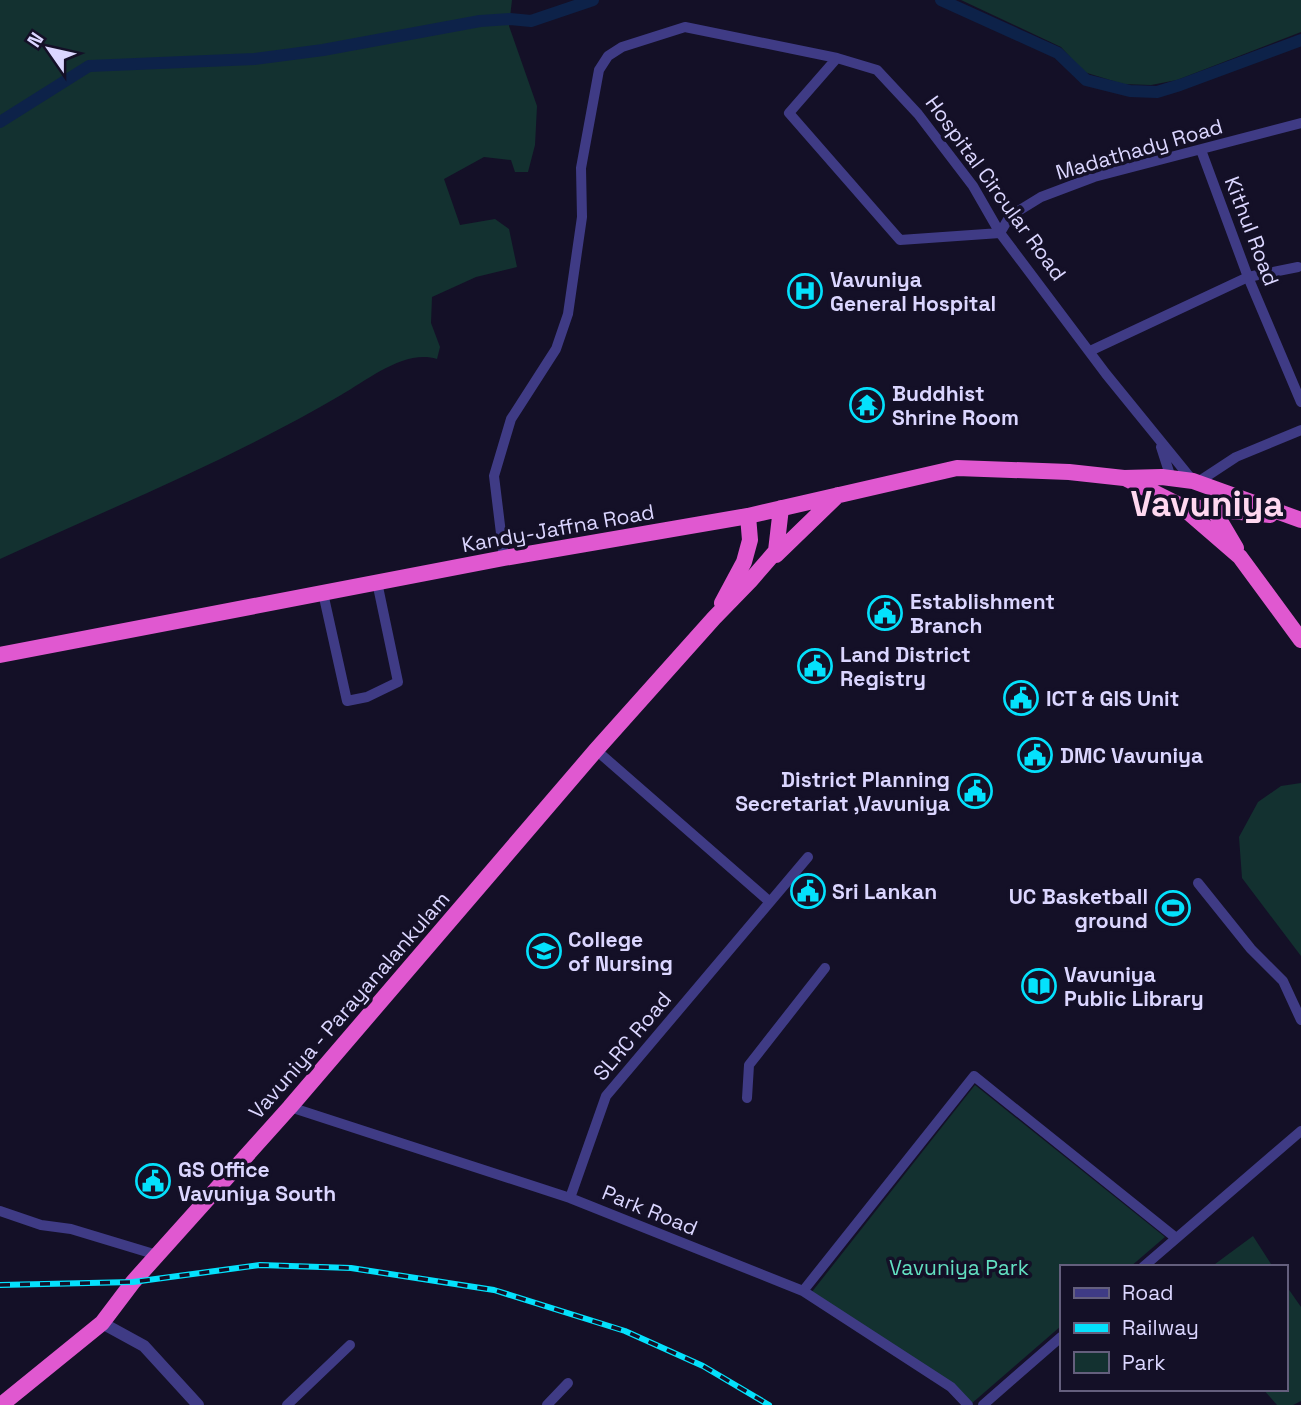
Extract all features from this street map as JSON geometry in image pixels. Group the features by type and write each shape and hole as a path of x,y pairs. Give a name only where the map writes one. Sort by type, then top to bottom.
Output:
{"highway":[{"name":"Kandy-Jaffna Road","path":"0,655 504,558 748,516 957,468 1069,472 1195,481 1294,518"},
{"name":"Kandy-Jaffna Road","path":"1124,478 1181,506"},
{"name":"Hospital Circular Road","path":"1171,478 1181,506"},
{"path":"1195,481 1240,557 1301,640"},
{"path":"714,618 840,494"},
{"path":"1181,506 1294,518"},
{"path":"1181,506 1240,557"},
{"path":"750,581 776,551 781,508"},
{"path":"1232,541 1233,531 1245,513"},
{"path":"714,618 744,562 751,540 748,516"},
{"name":"Vavuniya - Parayanalankulam","path":"1,1405 102,1323 157,1255 290,1107 596,750 714,618"}],"street":[{"name":"Hospital Circular Road","path":"504,558 495,476 512,419 556,349 568,314 582,217 581,168 599,70 608,56 622,47 685,27 837,58 877,70 918,114 972,186 1000,233 1159,440 1195,481"},
{"path":"837,58 789,113 900,240 1000,233"},
{"name":"Madathady Road","path":"1000,233 1010,216 1041,197 1094,177 1301,123"},
{"name":"Kithul Road","path":"1201,150 1248,277 1301,402"},
{"path":"1090,351 1248,277 1298,267"},
{"path":"1195,481 1236,457 1301,430"},
{"name":"Hospital Circular Road","path":"1159,440 1171,478"},
{"path":"323,593 347,701 367,696 398,682 377,582"},
{"path":"596,750 770,902"},
{"name":"SLRC Road","path":"570,1198 606,1096 808,857"},
{"path":"1198,883 1251,949 1283,981 1301,1020"},
{"path":"747,1098 749,1065 825,968"},
{"path":"803,1291 974,1076 1176,1238"},
{"name":"Park Road","path":"290,1107 570,1198 803,1291 951,1387 968,1405"},
{"path":"1145,1265 1301,1131"},
{"path":"0,1211 41,1225 71,1230 157,1255"},
{"path":"102,1323 144,1346 198,1405"},
{"path":"983,1405 1060,1338"},
{"path":"287,1405 350,1345"},
{"path":"547,1405 568,1383"}],"green space":[{"path":"0,0 512,0 509,26 537,106 535,145 528,172 515,172 511,160 484,157 444,179 460,225 495,219 509,229 517,267 476,277 432,297 431,323 440,347 437,359 412,358 388,367 258,440 0,559"},
{"path":"961,0 1301,0 1301,32 1177,80 1151,85 1123,84 1084,72 1061,47"},
{"path":"1301,783 1301,956 1242,878 1239,837 1258,802 1281,786"},
{"name":"Vavuniya Park","path":"975,1085 1165,1237 1132,1265 1060,1265 1060,1327 971,1404 811,1293"},
{"path":"1253,1236 1272,1265 1214,1265"},
{"path":"1287,1287 1301,1307 1301,1401 1293,1405 1277,1405 1265,1391 1287,1391"}],"waterway":[{"path":"0,122 89,66 254,59 323,50 480,21 531,21 593,0"},
{"path":"941,0 1058,53 1086,80 1130,91 1157,92 1301,40"}],"railway":[{"path":"0,1285 133,1282 260,1265 351,1268 494,1290 625,1331 703,1366 769,1405"}],"place":[{"name":"Vavuniya General Hospital","path":"805,291"},
{"name":"Buddhist Shrine Room","path":"867,405"},
{"name":"Establishment Branch","path":"885,613"},
{"name":"Land District Registry","path":"815,666"},
{"name":"ICT & GIS Unit","path":"1021,698"},
{"name":"DMC Vavuniya","path":"1035,755"},
{"name":"District Planning Secretariat ,Vavuniya","path":"975,791"},
{"name":"Sri Lankan","path":"808,891"},
{"name":"UC Basketball ground","path":"1173,908"},
{"name":"College of Nursing","path":"544,951"},
{"name":"Vavuniya Public Library","path":"1039,986"},
{"name":"GS Office Vavuniya South","path":"153,1181"}],"district":[{"name":"Vavuniya","path":"1207,504"}]}
